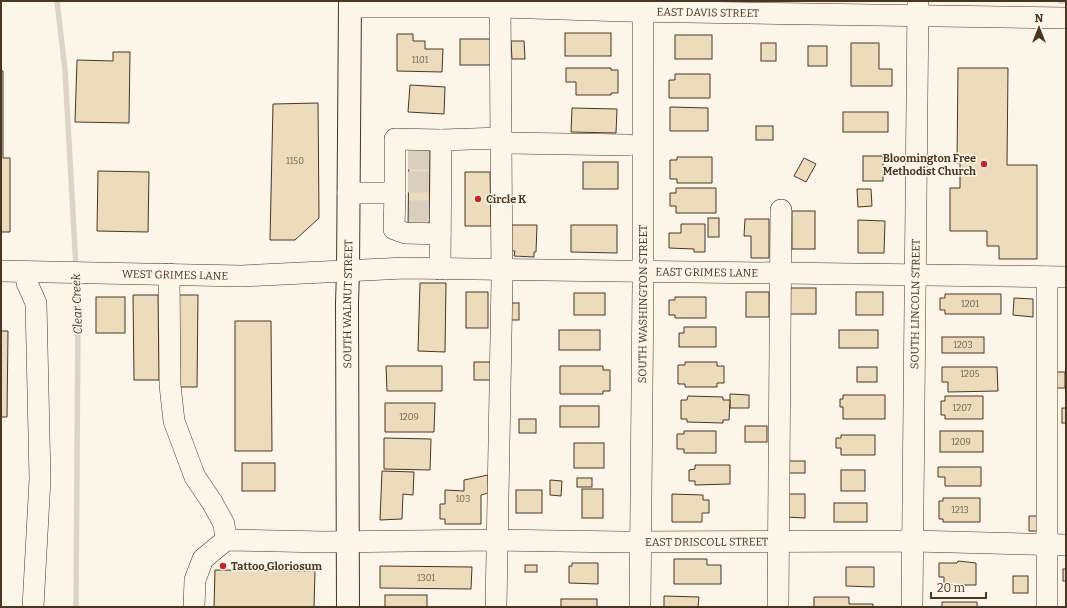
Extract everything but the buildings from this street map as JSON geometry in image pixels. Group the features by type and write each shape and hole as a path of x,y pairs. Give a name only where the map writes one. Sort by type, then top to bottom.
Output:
{"main road":[{"name":"SOUTH WALNUT STREET","path":"348,607 347,303 350,4"}],"street":[{"name":"EAST DAVIS STREET","path":"350,4 496,4 918,9 1066,18"},
{"path":"496,4 501,147 502,270 496,607"},
{"name":"SOUTH WASHINGTON STREET","path":"640,607 643,272 643,6"},
{"name":"SOUTH LINCOLN STREET","path":"912,607 918,9"},
{"path":"440,234 406,233 394,229 400,195 402,159 394,139 437,153 474,139 501,147 628,145"},
{"path":"437,153 435,211 440,234 440,269"},
{"path":"348,193 400,195"},
{"path":"778,607 781,210"},
{"name":"EAST GRIMES LANE","path":"348,271 404,268 1056,277"},
{"name":"WEST GRIMES LANE","path":"1,272 241,276 348,271"},
{"path":"26,272 27,283 36,303 40,479 33,607"},
{"path":"169,274 170,384 174,421 195,477 212,502 224,524 226,540 203,559 195,580 194,607"},
{"path":"1047,607 1056,545 1056,277"},
{"name":"EAST DRISCOLL STREET","path":"226,540 324,542 347,540 641,542 913,541 1056,545"}],"waterway":[{"name":"Clear Creek","path":"57,1 65,70 76,268"},
{"path":"1060,1 1066,1"},
{"name":"Clear Creek","path":"76,277 78,317 76,607"}],"tunnel":[{"path":"408,159 430,159"},
{"path":"408,182 429,182"},
{"path":"409,211 429,211"}],"place":[{"name":"Bloomington Free Methodist Church","path":"984,164"},
{"name":"Circle K","path":"478,199"},
{"name":"Tattoo Gloriosum","path":"223,566"}]}
